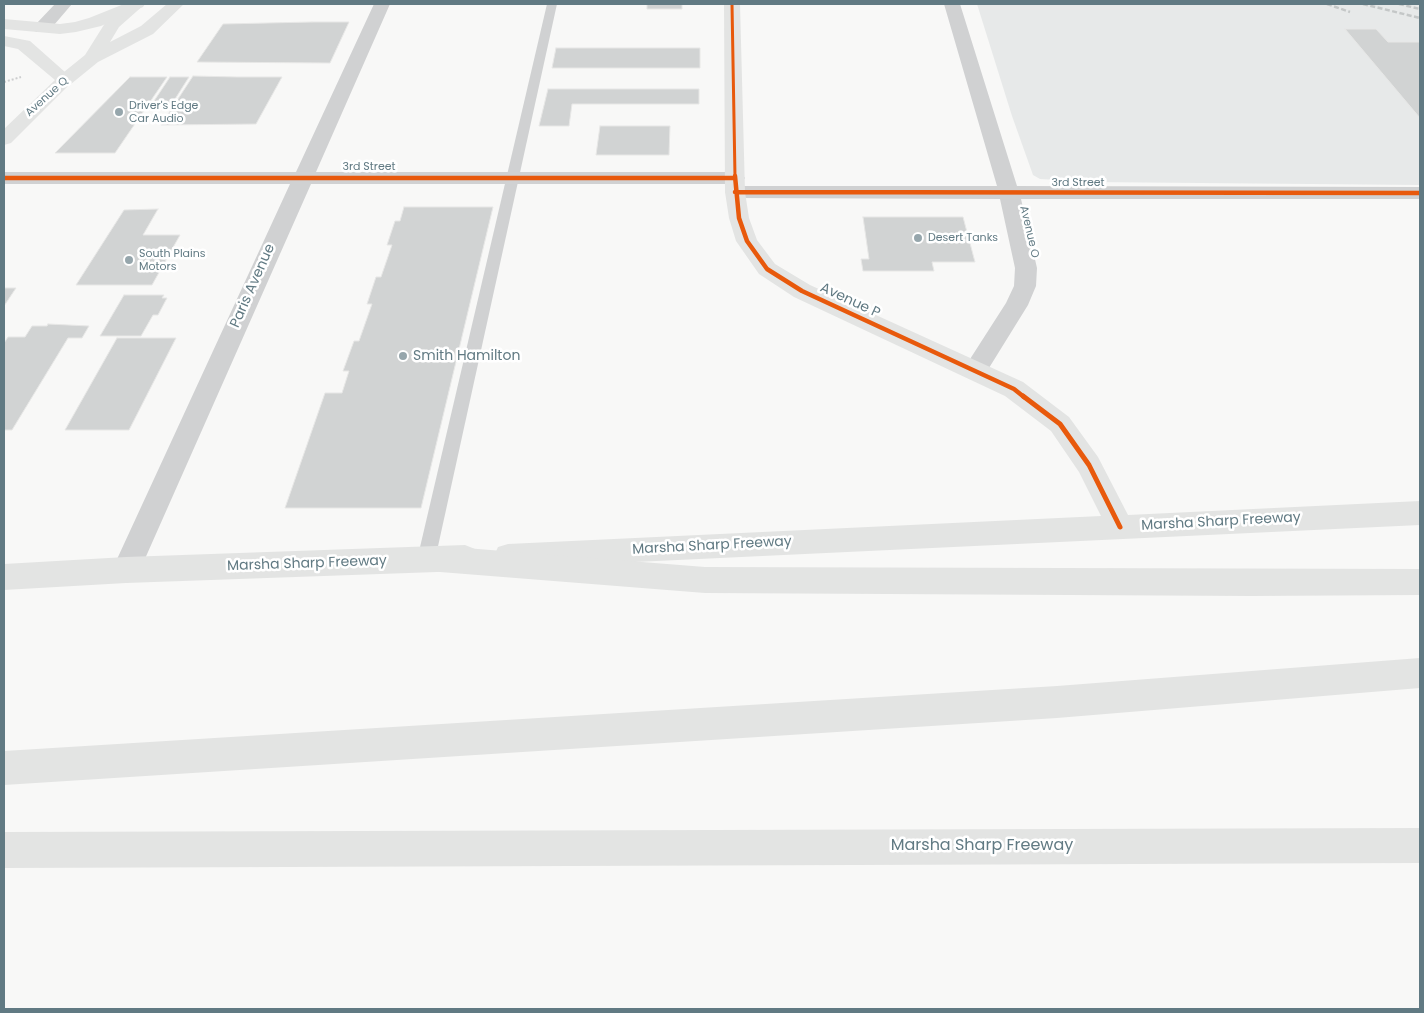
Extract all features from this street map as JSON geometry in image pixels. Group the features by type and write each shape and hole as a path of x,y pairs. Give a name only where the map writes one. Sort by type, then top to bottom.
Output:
{"main road":[{"path":"4,24 60,29 76,27 94,22 137,4"},
{"name":"Avenue Q","path":"92,58 113,24 137,4"},
{"name":"Avenue Q","path":"4,138 65,80 92,58 146,30 176,4"},
{"name":"Avenue P","path":"732,4 735,185 739,218 747,241 767,269 802,291 1014,388 1060,424 1089,465 1120,527"},
{"path":"4,42 24,46 65,80"},
{"name":"Marsha Sharp Freeway","path":"4,577 126,570 433,560 1420,513"},
{"path":"433,560 706,580 1420,582"},
{"path":"4,768 1057,702 1420,674"},
{"name":"Marsha Sharp Freeway","path":"4,850 1420,845"}],"street":[{"path":"42,28 64,4"},
{"name":"Paris Avenue","path":"126,570 302,177 382,4"},
{"name":"Avenue O","path":"952,4 1009,193 1026,268 1025,286 1017,305 975,370"},
{"name":"3rd Street","path":"4,178 513,178 1009,193 1420,193"}],"lane":[{"path":"433,560 513,178 552,4"}],"path":[{"path":"4,82 22,77"}],"shaded area":[{"path":"977,4 1420,4 1420,185 1090,182 1040,179 1033,175 1012,116"}],"building":[{"path":"647,4 682,4 682,9 647,9"},
{"path":"349,22 330,63 197,62 223,24"},
{"path":"1345,29 1376,29 1388,42 1420,42 1420,118"},
{"path":"556,48 700,48 700,68 552,68"},
{"path":"193,76 282,77 256,124 161,125"},
{"name":"Driver's Edge Car Audio","path":"130,77 167,77 115,153 55,153"},
{"path":"170,77 189,77 170,107 150,107"},
{"path":"548,89 699,89 699,104 572,104 569,126 539,126"},
{"path":"600,126 670,126 669,155 596,155"},
{"name":"Smith Hamilton","path":"404,207 493,207 421,508 285,508 325,393 342,393 349,371 343,371 354,341 359,341 372,304 367,304 376,277 381,277 392,245 387,245 395,221 400,221"},
{"name":"South Plains Motors","path":"158,209 143,235 180,235 152,285 76,285 124,210"},
{"name":"Desert Tanks","path":"863,217 963,217 975,262 932,262 934,271 863,271 861,259 869,259"},
{"path":"4,288 16,288 4,306"},
{"path":"124,295 164,295 162,298 167,298 158,315 153,315 141,336 100,336"},
{"path":"48,324 89,326 82,338 68,338 12,430 4,430 4,343 8,337 25,337 32,326 47,326"},
{"path":"117,338 176,338 129,430 65,430"}],"railway":[{"path":"1327,4 1350,12"},
{"path":"1363,4 1420,18"},
{"path":"1399,4 1420,9"}],"cycle path":[{"path":"732,4 735,192 739,218 747,241 767,269 802,291 1014,389 1060,424 1089,465 1120,527"},
{"path":"4,178 735,178"},
{"path":"735,192 1420,193"}],"place":[{"name":"Driver's Edge Car Audio","path":"119,112"},
{"name":"Desert Tanks","path":"918,238"},
{"name":"South Plains Motors","path":"129,260"},
{"name":"Smith Hamilton","path":"403,356"}]}
